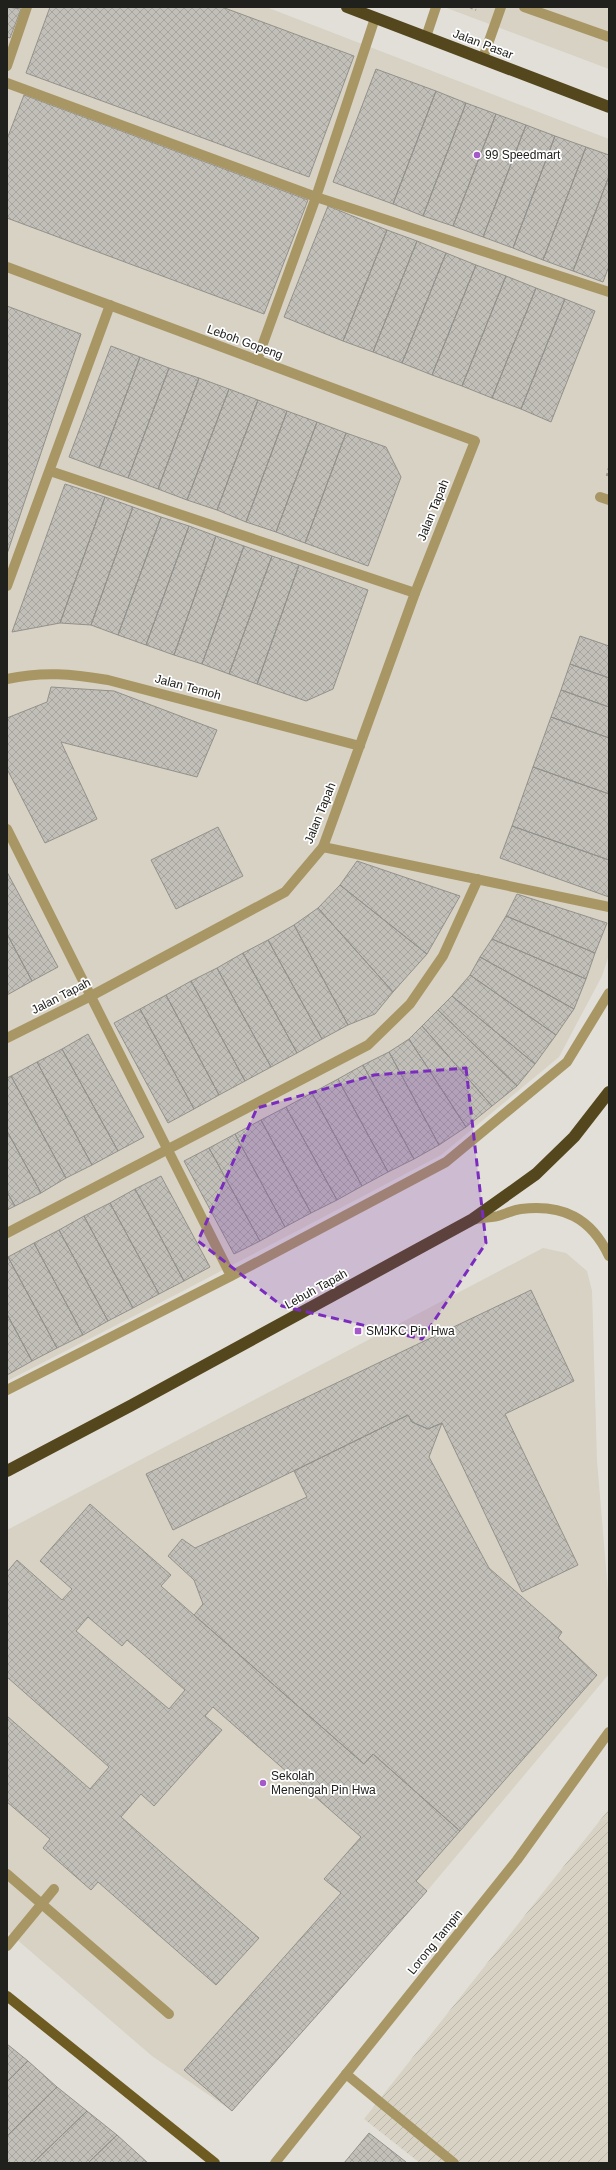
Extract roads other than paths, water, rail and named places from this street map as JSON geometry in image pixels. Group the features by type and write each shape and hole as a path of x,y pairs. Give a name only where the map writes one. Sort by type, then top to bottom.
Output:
{"highway":[{"name":"Jalan Pasar","path":"347,7 609,107"},
{"name":"Lebuh Tapah","path":"7,1471 119,1412 473,1219 536,1174 574,1137 609,1092"}],"main road":[{"path":"7,1996 215,2163"}],"street":[{"path":"7,66 27,7"},
{"path":"426,37 436,7"},
{"path":"483,58 501,7"},
{"path":"524,7 609,37"},
{"path":"257,360 316,196 375,18"},
{"path":"7,83 316,196 609,292"},
{"name":"Leboh Gopeng","path":"7,267 475,441"},
{"path":"7,586 110,305"},
{"name":"Jalan Tapah","path":"7,1038 91,996 284,892 323,847 415,593 475,441"},
{"path":"50,472 415,593"},
{"name":"Jalan Temoh","path":"7,679 32,674 59,674 108,680 360,746"},
{"path":"7,829 11,848 91,996 231,1276"},
{"path":"323,847 609,907"},
{"path":"7,1233 368,1045 410,1004 443,956 478,879"},
{"path":"7,1390 231,1276 446,1162 567,1062 609,994"},
{"path":"473,1219 497,1216 520,1209 545,1208 567,1212 583,1222 601,1239 609,1256"},
{"name":"Lorong Tampin","path":"275,2163 517,1860 609,1732"},
{"path":"7,1874 169,2014"},
{"path":"7,1946 54,1889"},
{"path":"346,2074 454,2163"}],"place":[{"name":"99 Speedmart","path":"477,155"},
{"name":"SMJKC Pin Hwa","path":"358,1331"},
{"name":"Sekolah Menengah Pin Hwa","path":"263,1783"}]}
